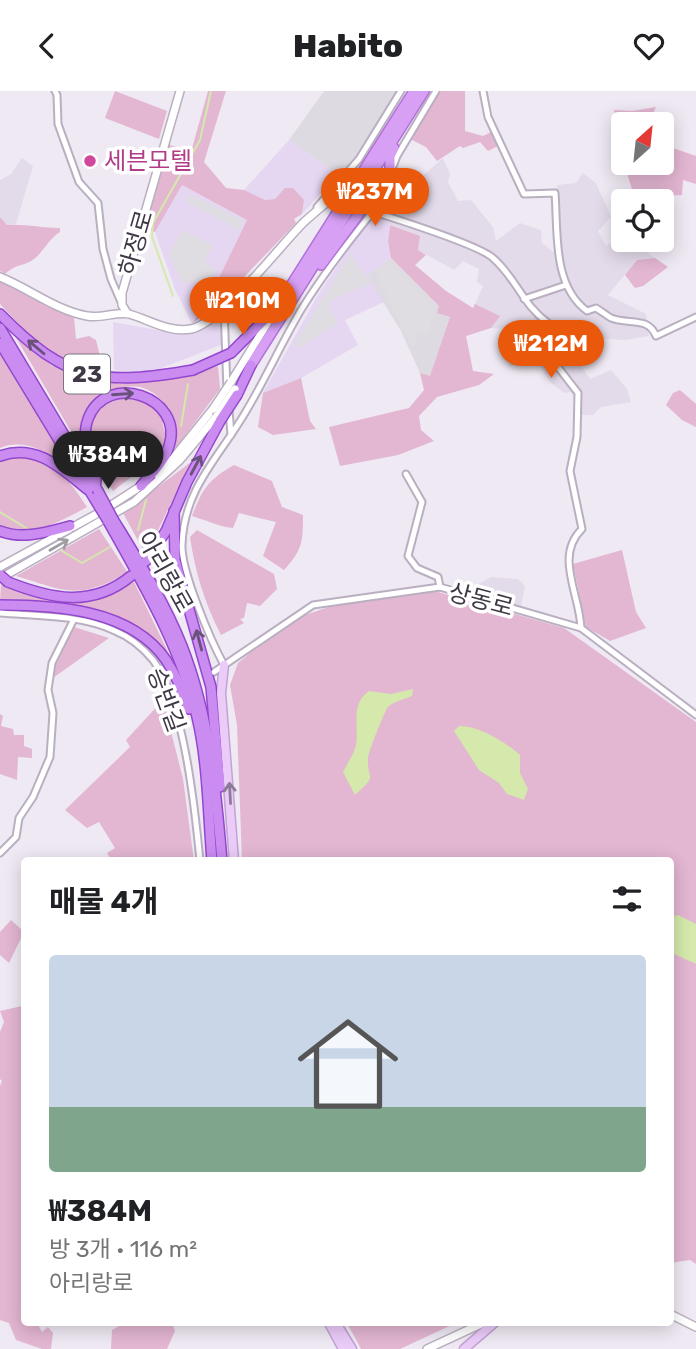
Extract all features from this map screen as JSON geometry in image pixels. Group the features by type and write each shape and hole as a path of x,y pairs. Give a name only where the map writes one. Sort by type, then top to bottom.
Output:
{"highway":[{"name":"23","path":"0,314 46,356 84,374 104,378 144,379 193,369 232,353 282,309"},
{"name":"아리랑로","path":"0,328 94,492"},
{"name":"아리랑로","path":"0,343 144,571 181,645 206,729 222,857"},
{"name":"23","path":"146,561 166,531 216,416 251,365"},
{"path":"0,456 14,451 44,457 94,492 97,480 86,442 88,418 103,400 124,392 141,394 156,401 165,412 171,437 161,461 141,486"},
{"path":"174,511 175,560 211,687 220,777 217,804"},
{"name":"아리랑로","path":"111,520 179,658 200,732 212,857"},
{"path":"0,531 13,536 33,535 70,526"},
{"path":"3,578 34,592 75,599 97,596 119,586 131,576"},
{"path":"0,605 37,607 109,618 141,635 165,658 200,732"}],"main road":[{"name":"23","path":"282,309 372,166 414,91"},
{"name":"23","path":"251,365 359,179 372,166 424,91"},
{"path":"390,176 390,156 417,103"},
{"path":"282,309 341,239 375,183 379,179 388,181 390,192"},
{"path":"224,665 222,693 234,857"},
{"path":"331,1326 343,1349"},
{"path":"338,1326 352,1349"},
{"path":"464,1349 491,1326"}],"street":[{"path":"55,91 58,124 79,182 98,203 103,249 122,305"},
{"name":"하정로","path":"127,313 122,305 122,293 180,91"},
{"path":"0,277 55,306 82,315 102,318 127,313 153,324 181,330 195,328 223,307 261,271 303,224 359,159 401,91"},
{"path":"224,665 201,615 182,548 186,513 197,484 231,435 317,285 371,211 390,192 393,184 390,176 397,156 436,91"},
{"path":"483,91 488,117 524,194 555,193 560,261 566,285 579,305 587,311 596,308 612,318 644,322 653,327 656,336 696,317"},
{"path":"372,166 390,176"},
{"path":"303,224 355,177 359,179"},
{"path":"371,211 490,255 509,274 531,311 548,323 551,358 578,393 577,437 570,471 582,529 574,536 568,549 581,628"},
{"path":"524,299 566,285"},
{"path":"223,307 231,435"},
{"path":"3,578 134,502 179,461 235,389 282,309"},
{"path":"0,567 70,526 104,510 141,486 170,462 216,416"},
{"path":"407,474 422,502 408,556 417,568 438,577 440,587"},
{"name":"상동로","path":"214,673 313,605 440,587 581,628 696,715"},
{"name":"승반길","path":"0,613 92,623 131,639 154,661 169,694 187,761 199,857"},
{"path":"0,853 16,837 19,818 33,797 50,757 53,713 48,690 52,663 73,621"},
{"path":"169,694 176,690"},
{"path":"674,1316 696,1327"},
{"path":"428,1349 477,1326"}],"shaded area":[{"path":"115,91 167,111 159,139 105,118"},
{"path":"208,91 226,91 204,162 226,188 244,190 265,200 275,199 285,188 293,188 304,200 302,214 294,219 296,223 215,307 192,324 215,286 247,220 182,185 155,232 145,229 167,144 191,152"},
{"path":"324,91 396,91 357,155 338,175 289,140"},
{"path":"438,91 465,91 465,131 483,136 493,131 500,145 488,151 480,142 463,148 460,146 437,161 426,147 410,139"},
{"path":"656,107 654,112 614,112 614,110 632,111"},
{"path":"289,140 338,175 302,214 304,200 285,188 275,199 265,200 244,190"},
{"path":"674,148 696,156 696,184 683,180 682,195 674,196 674,189 632,189 628,175 674,175"},
{"path":"22,158 33,166 16,224 7,225 0,217 0,180 11,174"},
{"path":"443,158 450,174 448,182 458,201 471,200 493,227 496,241 520,223 541,230 542,243 555,253 557,185 576,183 583,173 596,183 611,217 598,231 606,246 611,242 611,252 646,252 655,258 637,260 608,295 646,314 649,336 625,340 591,338 572,352 590,379 611,370 627,389 631,402 601,407 593,415 582,415 571,392 564,393 550,382 540,364 509,366 505,329 491,328 499,316 475,304 483,286 477,282 479,269 463,261 454,270 418,250 420,236 390,225 385,212 402,199 406,186 418,180"},
{"path":"182,185 247,220 215,286 192,324 175,289 155,232"},
{"path":"190,194 244,221 239,230 186,202"},
{"path":"372,214 390,220 388,241 391,258 367,276 384,302 345,320 358,345 301,378 263,393 318,295"},
{"path":"0,217 7,225 60,228 60,232 35,258 5,274 0,271"},
{"path":"390,225 420,236 418,250 426,255 415,265 446,291 473,308 475,304 500,316 491,328 466,336 473,371 494,374 479,385 437,397 419,416 421,430 434,441 398,455 340,466 329,427 409,408 424,390 420,373 430,376 450,317 437,313 439,306 391,258 388,241"},
{"path":"182,230 213,245 205,261 216,271 203,293 197,281 183,284 169,254"},
{"path":"350,254 371,283 332,300 328,306 338,323 299,348 295,343"},
{"path":"391,258 450,317 430,377 420,373 401,331 367,276"},
{"path":"655,258 668,267 643,286 635,288 625,275 637,260"},
{"path":"392,261 437,305 427,334 419,331 413,350 375,271"},
{"path":"0,281 74,318 76,339 89,336 96,340 103,369 97,370 60,357 29,335 0,304"},
{"path":"218,317 223,344 159,369 132,372 114,370 113,322 184,335"},
{"path":"15,336 52,366 119,384 182,377 218,366 220,389 175,449 171,420 158,396 140,387 107,390 84,414 82,450"},
{"path":"0,353 73,470 29,446 10,445 0,448"},
{"path":"301,378 310,421 316,429 273,435 258,427 263,393"},
{"path":"680,390 696,404 696,427 682,420 666,405 673,393"},
{"path":"126,395 147,402 161,415 166,438 160,455 113,491 99,464 91,435 98,410 109,401"},
{"path":"18,455 42,463 59,473 87,507 45,527 23,530 0,526 0,462"},
{"path":"191,462 146,555 123,513"},
{"path":"234,465 272,481 282,507 303,515 300,545 295,557 284,570 263,556 276,522 239,513 233,528 192,516 207,486"},
{"path":"99,529 128,573 96,587 72,591 16,576"},
{"path":"197,530 274,574 277,589 260,606 247,603 244,618 240,619 244,623 221,635 205,600 195,563 190,537"},
{"path":"622,550 636,612 646,628 610,641 586,627 573,564"},
{"path":"491,577 518,579 525,586 521,606 472,591 475,586"},
{"path":"134,582 172,660 126,621 89,610 0,602 1,584 36,597 68,601 100,597"},
{"path":"431,590 564,628 696,722 696,1264 690,1260 674,1262 674,857 242,857 237,725 230,685 238,663 288,621 346,601"},
{"path":"74,627 109,638 53,678 56,665"},
{"path":"413,689 412,696 393,703 386,710 368,758 369,780 355,795 343,772 356,745 359,702 369,691 391,694"},
{"path":"163,700 183,779 193,857 110,857 107,853 115,848 99,822 87,828 65,810 130,747 126,740"},
{"path":"0,714 3,716 1,726 13,729 14,735 24,735 24,746 32,749 32,758 18,757 17,780 0,774"},
{"path":"459,726 492,736 520,755 520,773 528,789 524,800 507,794 499,783 479,770 454,731"},
{"path":"678,915 696,924 696,964 674,954 674,916"},
{"path":"11,920 21,929 21,938 9,963 0,955 0,932"},
{"path":"21,1006 21,1326 39,1326 42,1332 48,1327 53,1333 51,1349 42,1349 16,1340 9,1323 0,1320 0,1032 4,1022 0,1011"},
{"path":"119,1326 173,1326 175,1331 167,1349 111,1349 112,1330"},
{"path":"349,1326 450,1326 400,1349 361,1349"}],"waterway":[{"path":"173,296 152,237 153,223 200,140 211,91"},
{"path":"181,426 188,384"},
{"path":"138,530 146,500"},
{"path":"0,512 31,531"},
{"path":"62,551 82,563 110,547"}],"place":[{"name":"세븐모텔","path":"90,161"}]}
